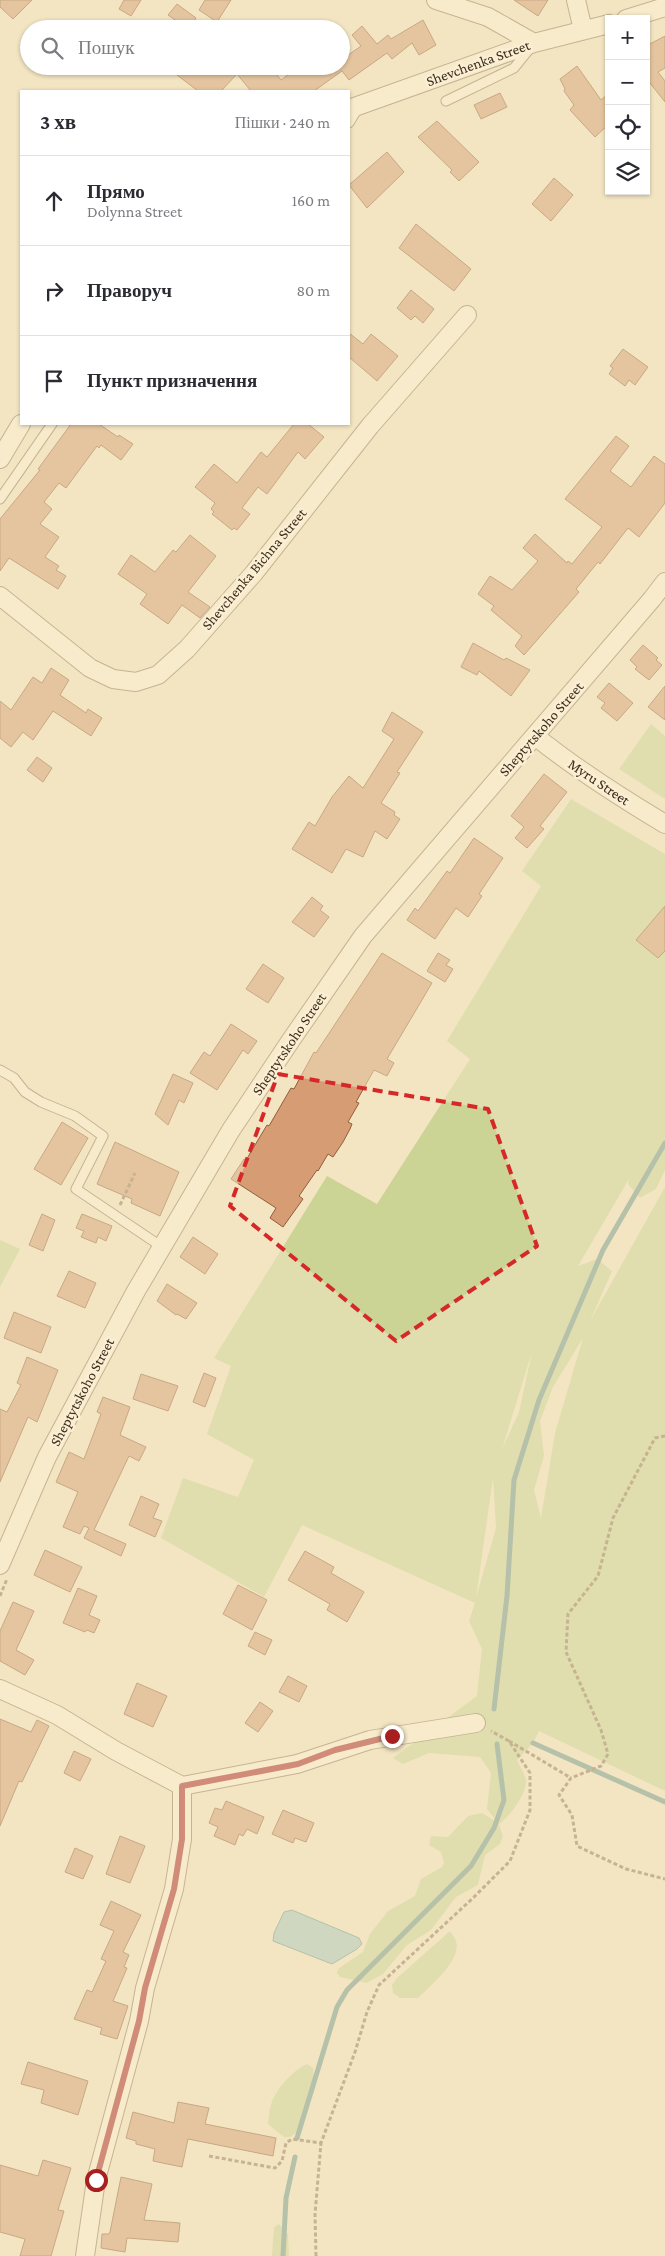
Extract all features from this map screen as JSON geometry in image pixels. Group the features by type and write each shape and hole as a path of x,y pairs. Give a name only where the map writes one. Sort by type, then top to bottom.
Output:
{"street":[{"path":"436,0 488,17 534,43"},
{"path":"576,0 582,30"},
{"path":"639,15 665,7"},
{"name":"Shevchenka Street","path":"354,107 534,43 605,25"},
{"name":"Shevchenka Bichna Street","path":"0,596 90,668 113,679 136,682 158,675 187,649 254,573 370,426 467,315"},
{"path":"0,460 20,425"},
{"name":"Sheptytskoho Street","path":"5,1569 47,1457 136,1291 231,1130 363,936 665,582"},
{"name":"Myru Street","path":"535,736 557,755 610,791 665,824"},
{"path":"0,1689 57,1715 116,1751 182,1786 298,1764 370,1740 476,1723"},
{"path":"85,2256 96,2180 139,2021 145,1988 174,1889 182,1839 182,1786"}],"lane":[{"path":"446,101 514,68 534,43"},
{"path":"350,120 354,107"},
{"path":"0,499 51,425"},
{"path":"0,1070 14,1078 25,1092 41,1102 75,1116 103,1136 76,1189 162,1247"}],"path":[{"path":"116,1215 134,1173"},
{"path":"665,1436 655,1438 613,1518 598,1576 568,1614 566,1652 600,1730 608,1754 601,1766 571,1778 559,1795 572,1815 577,1846 626,1869 665,1878"},
{"path":"0,1596 5,1569"},
{"path":"476,1723 571,1778"},
{"path":"316,2256 315,2214 321,2143 355,2052 367,2012 379,1985 510,1861 530,1810 530,1773 509,1741"},
{"path":"209,2156 275,2168 282,2161 286,2143 292,2139 321,2143"}],"highlighted area":[{"path":"278,1074 488,1109 537,1246 396,1341 230,1206"}],"green space":[{"path":"651,724 665,736 665,799 619,769"},
{"path":"571,799 665,854 665,1170 656,1189 640,1198 628,1184 629,1179 578,1266 597,1259 612,1271 590,1321 665,1187 665,1791 539,1731 533,1743 517,1760 526,1779 526,1785 521,1798 508,1816 499,1824 503,1836 500,1844 485,1855 478,1885 456,1897 431,1930 407,1945 383,1974 367,1983 340,1977 337,1973 339,1968 363,1952 370,1934 388,1911 415,1896 421,1879 442,1867 444,1863 441,1852 429,1845 431,1836 448,1837 468,1816 482,1813 498,1823 487,1809 491,1773 480,1757 429,1753 403,1764 393,1758 477,1696 482,1649 469,1621 475,1603 302,1525 264,1597 161,1538 183,1478 238,1497 254,1460 207,1434 231,1366 214,1358 327,1176 377,1204 470,1059 447,1041 541,886 522,871","holes":["583,1338 555,1433 541,1518 534,1490 544,1456 540,1421 553,1387","532,1352 519,1412 502,1449","493,1478 496,1528 476,1598"]},
{"path":"0,1240 20,1249 0,1287"},
{"path":"450,1931 456,1941 457,1948 450,1964 437,1980 418,1998 400,1998 393,1993 392,1985 397,1978"},
{"path":"307,2064 313,2068 315,2088 298,2131 290,2137 284,2137 268,2124 271,2105 276,2093 285,2081"},
{"path":"279,2224 288,2234 289,2256 272,2256 274,2227"}],"water":[{"path":"292,1910 359,1938 362,1944 332,1964 273,1941 274,1933 284,1912"}],"building":[{"path":"0,0 32,0 13,19 0,7"},
{"path":"124,0 141,0 131,16 119,9"},
{"path":"205,0 231,0 218,20 214,20 199,10"},
{"path":"514,0 548,0 538,16"},
{"path":"177,4 196,18 195,20 175,20 168,15"},
{"path":"423,20 436,45 419,55 412,43 392,59 387,53 349,80 345,75 350,75 350,54 361,46 352,35 362,26 377,44 388,35 391,39"},
{"path":"665,36 665,68 658,72 665,81 665,102 650,83 650,44"},
{"path":"577,66 601,100 605,96 605,128 595,137 570,110 574,105 564,91 565,89 560,79"},
{"path":"177,75 236,75 222,90 197,90"},
{"path":"238,75 277,75 281,80 288,75 336,75 315,90 250,90"},
{"path":"500,93 507,107 481,119 474,105"},
{"path":"437,121 479,162 459,181 450,172 452,170 418,137"},
{"path":"387,152 404,172 367,208 350,184"},
{"path":"554,178 573,195 551,221 532,204"},
{"path":"416,224 471,269 454,291 399,248"},
{"path":"411,290 434,309 423,323 415,316 411,320 397,308"},
{"path":"350,334 363,344 371,334 398,356 377,381 350,358"},
{"path":"623,349 648,367 635,385 629,380 625,386 609,374 613,368 610,366"},
{"path":"70,425 100,425 118,437 119,435 133,444 121,460 101,445 99,448 97,446 66,488 59,483 44,502 52,509 40,524 59,537 45,557 59,566 56,570 66,576 58,589 9,558 0,571 0,519 40,470 38,469"},
{"path":"293,425 309,425 324,437 305,459 298,452 267,494 258,487 242,508 250,514 237,530 234,528 232,530 212,514 214,512 211,509 215,503 195,487 214,464 237,483 261,452 267,457"},
{"path":"616,436 629,446 610,471 631,487 654,456 665,464 665,503 639,537 628,528 600,564 598,562 576,589 579,592 524,655 515,646 522,636 491,610 494,606 478,594 490,576 512,590 538,561 523,548 535,534 567,563 568,561 572,564 602,527 565,499"},
{"path":"190,535 216,556 188,592 210,607 200,618 182,605 168,624 140,604 147,594 118,574 131,555 155,572 173,550 176,552"},
{"path":"473,643 504,660 506,658 530,670 511,696 479,671 477,675 461,667"},
{"path":"643,645 658,658 656,660 662,665 649,680 635,669 637,667 630,660"},
{"path":"51,668 69,680 60,695 86,713 88,709 102,718 91,736 53,711 33,740 23,732 11,747 0,738 0,701 11,710 33,677 42,683"},
{"path":"609,683 633,703 617,721 601,708 605,703 597,697"},
{"path":"665,686 665,720 648,707"},
{"path":"392,712 423,732 397,772 400,773 381,803 395,812 394,815 400,819 387,839 375,831 363,857 346,849 332,873 292,849 309,822 315,826 332,797 349,776 363,788 394,739 382,731"},
{"path":"37,757 52,768 43,782 27,770"},
{"path":"544,774 567,792 540,826 544,829 527,848 515,838 524,827 511,816"},
{"path":"474,838 503,858 479,894 482,896 468,917 456,908 435,939 407,920 415,908 418,911 447,871 450,873"},
{"path":"312,897 323,906 320,910 329,917 314,937 292,922"},
{"path":"665,906 665,951 658,958 636,940"},
{"path":"382,953 432,983 387,1059 394,1063 387,1076 374,1070 356,1102 359,1103 348,1122 352,1124 343,1142 333,1157 328,1154 299,1196 303,1199 283,1227 270,1218 276,1208 231,1179 244,1159 246,1160 267,1125 269,1126 291,1088 294,1089 314,1052 316,1053"},
{"path":"438,953 450,960 446,965 453,969 445,982 427,971"},
{"path":"263,964 284,978 268,1003 246,989"},
{"path":"231,1024 257,1041 248,1054 243,1050 217,1090 190,1073 204,1052 210,1056"},
{"path":"173,1074 193,1083 184,1103 179,1100 168,1125 155,1114"},
{"path":"62,1122 88,1138 61,1185 34,1169"},
{"path":"115,1142 179,1172 160,1216 131,1203 132,1199 97,1184"},
{"path":"42,1214 55,1220 43,1251 29,1245"},
{"path":"82,1214 112,1226 106,1241 98,1237 96,1243 81,1237 84,1231 76,1228"},
{"path":"193,1237 218,1254 205,1274 180,1257"},
{"path":"69,1271 96,1283 85,1308 57,1296"},
{"path":"167,1284 197,1303 186,1319 176,1315 157,1301"},
{"path":"14,1312 51,1327 41,1353 4,1338"},
{"path":"27,1357 58,1370 37,1422 28,1417 0,1482 0,1409 7,1412 21,1385 17,1383"},
{"path":"204,1373 216,1378 205,1407 193,1402"},
{"path":"141,1374 178,1386 168,1411 133,1399"},
{"path":"103,1397 130,1407 120,1435 146,1447 139,1461 129,1456 94,1530 126,1544 121,1556 84,1538 89,1528 84,1526 80,1534 63,1527 78,1492 56,1482 69,1452 84,1459 101,1414 97,1412"},
{"path":"141,1496 159,1504 153,1518 162,1521 155,1537 129,1525"},
{"path":"45,1550 82,1567 70,1592 34,1575"},
{"path":"305,1551 334,1567 331,1573 364,1592 347,1622 327,1610 330,1604 288,1580"},
{"path":"238,1585 267,1600 252,1630 223,1614"},
{"path":"78,1588 97,1596 89,1615 100,1620 94,1633 87,1630 85,1632 63,1623"},
{"path":"13,1602 34,1611 16,1650 34,1660 25,1675 0,1661 0,1631"},
{"path":"255,1632 272,1640 265,1655 248,1646"},
{"path":"288,1676 307,1686 299,1702 279,1692"},
{"path":"137,1683 167,1696 153,1727 124,1714"},
{"path":"260,1702 273,1711 258,1732 245,1723"},
{"path":"0,1719 31,1732 37,1720 49,1726 22,1782 19,1781 0,1826"},
{"path":"74,1751 91,1759 80,1781 64,1773"},
{"path":"226,1801 264,1817 257,1834 247,1829 243,1836 239,1834 235,1845 214,1836 218,1827 209,1823 215,1808 222,1810"},
{"path":"283,1810 314,1823 306,1842 295,1838 293,1843 272,1834"},
{"path":"120,1836 145,1846 130,1883 106,1874"},
{"path":"75,1848 93,1856 83,1879 65,1872"},
{"path":"111,1901 141,1915 123,1952 129,1955 124,1967 127,1968 113,2001 128,2006 117,2039 100,2034 102,2028 74,2019 87,1990 92,1992 106,1961 101,1959 114,1931 100,1925"},
{"path":"28,2062 88,2081 78,2115 41,2103 44,2090 21,2084"},
{"path":"178,2102 209,2108 205,2124 276,2138 273,2156 188,2139 182,2167 153,2161 155,2149 136,2144 136,2141 126,2138 133,2112 174,2123"},
{"path":"43,2160 71,2168 58,2210 64,2211 51,2256 20,2256 25,2239 0,2232 0,2165 38,2176"},
{"path":"121,2177 152,2184 144,2220 180,2223 178,2242 127,2238 125,2252 101,2248 102,2234 109,2234 110,2232"}],"waterway":[{"path":"494,1709 507,1596 514,1480 539,1400 603,1250 665,1143"},
{"path":"533,1743 665,1802"},
{"path":"297,2138 337,2007 347,1990 471,1866 494,1828 504,1800 497,1744"},
{"path":"283,2256 286,2198 295,2157"}],"route":[{"path":"96,2180 139,2021 145,1988 174,1889 182,1839 182,1786 298,1764 335,1750 392,1736"}]}
